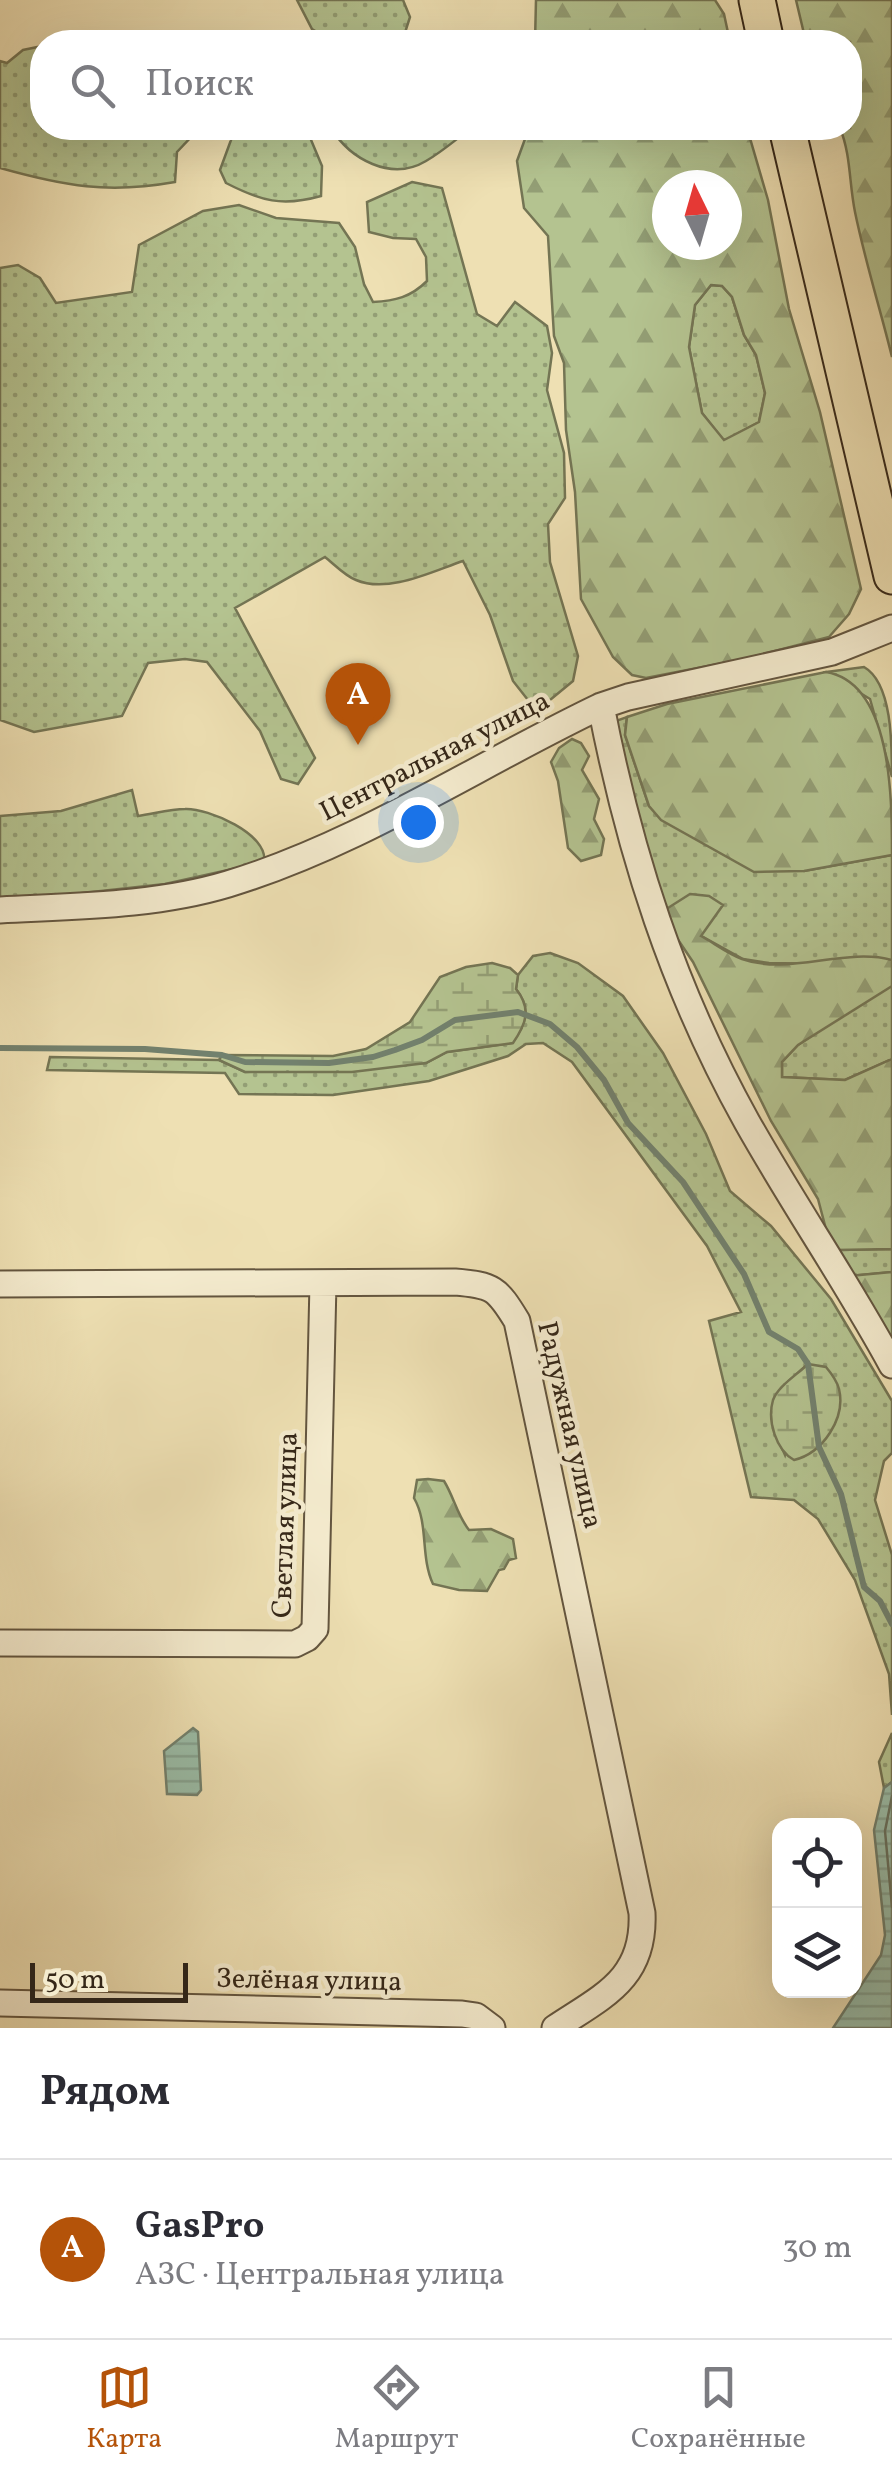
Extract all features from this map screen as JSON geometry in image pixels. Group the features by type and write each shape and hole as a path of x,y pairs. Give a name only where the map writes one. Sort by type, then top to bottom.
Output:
{"highway":[{"path":"757,0 763,30"},
{"path":"789,140 892,576"}],"street":[{"name":"Центральная улица","path":"0,910 127,902 226,885 341,840 601,706 832,652 892,628"},
{"path":"601,706 614,772 654,920 692,1010 746,1121 892,1364"},
{"name":"Светлая улица","path":"0,1643 295,1644 308,1638 315,1628 323,1283"},
{"name":"Радужная улица","path":"0,1284 488,1285 502,1296 517,1320 639,1892 643,1931 637,1960 624,1977 555,2028"},
{"name":"Зелёная улица","path":"0,2004 462,2014 476,2016 492,2028"}],"green space":[{"path":"297,0 403,0 410,17 406,30 312,29"},
{"path":"536,0 715,0 727,30 535,30"},
{"path":"796,0 892,0 892,357 859,230 844,140 862,140 862,30 803,30"},
{"path":"30,49 30,140 188,140 177,152 175,182 107,188 0,168 0,61 7,63"},
{"path":"231,140 311,140 322,166 321,196 272,200 226,183 220,170"},
{"path":"340,140 455,140 426,161 399,169 372,164"},
{"path":"525,140 750,140 768,200 789,309 820,412 861,589 849,614 829,637 646,678 632,675 613,657 581,599 564,363 554,336 548,236 524,208 517,161","holes":["711,285 722,286 732,297 744,335 756,355 765,393 759,422 724,440 702,413 689,347 695,305"]},
{"path":"412,182 442,188 477,314 497,326 515,302 547,326 552,353 547,390 564,453 565,498 548,524 550,562 578,656 573,681 550,700 528,700 513,681 490,615 463,561 410,580 369,584 352,578 325,557 235,608 315,758 298,784 281,779 260,731 207,662 185,659 148,663 122,716 34,732 0,720 0,268 18,265 40,278 56,303 132,292 139,245 203,211 239,205 276,218 339,223 355,247 373,302 396,299 427,281 426,257 416,239 369,232 367,202"},
{"path":"711,285 722,286 732,297 744,335 756,355 765,393 759,422 724,441 702,413 689,347 695,305"},
{"path":"864,667 880,686 885,700 891,731 892,777 870,699 826,672"},
{"path":"826,672 848,681 864,697 876,720 889,775 892,855 804,871 754,872 661,820 649,806 625,735 627,717 667,704"},
{"path":"627,717 625,735 649,806 804,871 892,855 892,965 743,959 660,913 613,722"},
{"path":"572,739 581,743 589,756 582,770 599,799 594,819 604,839 601,855 581,861 568,848 558,781 551,762 559,748"},
{"path":"132,790 138,816 179,809 208,813 247,833 263,852 264,862 165,884 0,902 0,816 61,811"},
{"path":"690,894 709,896 723,905 701,936 742,959 779,964 855,957 892,960 892,986 798,1045 782,1062 782,1077 845,1080 892,1059 892,1249 837,1250 827,1233 818,1199 771,1121 693,962 660,913"},
{"path":"550,953 578,963 623,996 663,1053 706,1134 730,1191 771,1226 831,1299 892,1401 892,1453 884,1461 875,1500 892,1555 892,1715 889,1674 855,1580 818,1519 794,1500 751,1497 709,1321 741,1312 707,1246 572,1062 543,1043 526,1044 508,1056 429,1081 333,1095 239,1094 225,1073 47,1070 50,1057 219,1060 245,1072 426,1063 447,1052 512,1043 525,1016 524,1003 516,989 518,975 533,956","holes":["808,1364 785,1455 773,1428 781,1388"]},
{"path":"492,963 510,968 518,975 516,989 526,1010 513,1043 447,1052 426,1063 352,1072 245,1072 219,1060 222,1055 333,1056 366,1049 410,1022 440,977"},
{"path":"892,981 892,1059 845,1080 782,1077 782,1062 798,1045"},
{"path":"892,1249 892,1272 849,1276 837,1250"},
{"path":"892,1272 892,1349 849,1276"},
{"path":"808,1364 826,1367 834,1377 839,1389 839,1411 823,1442 794,1460 778,1442 771,1408 779,1390"},
{"path":"417,1480 444,1481 469,1530 491,1529 513,1539 516,1558 499,1570 487,1591 433,1584 414,1498"},
{"path":"892,1733 892,1782 884,1788 879,1762"}],"water":[{"path":"193,1728 198,1732 201,1790 197,1795 167,1794 164,1751"},
{"path":"892,1782 892,2028 833,2028 853,1998 862,1998 862,1984 881,1955 885,1935 874,1830 884,1788"}],"waterway":[{"path":"0,1048 145,1049 222,1055 245,1062 329,1063 395,1050 422,1040 455,1020 518,1012 550,1024 577,1047 604,1080 628,1123 683,1182 744,1274 769,1332 798,1349 808,1364 819,1447 841,1494 864,1587 880,1601 892,1624"}],"place":[{"name":"GasPro","path":"358,745"}]}
